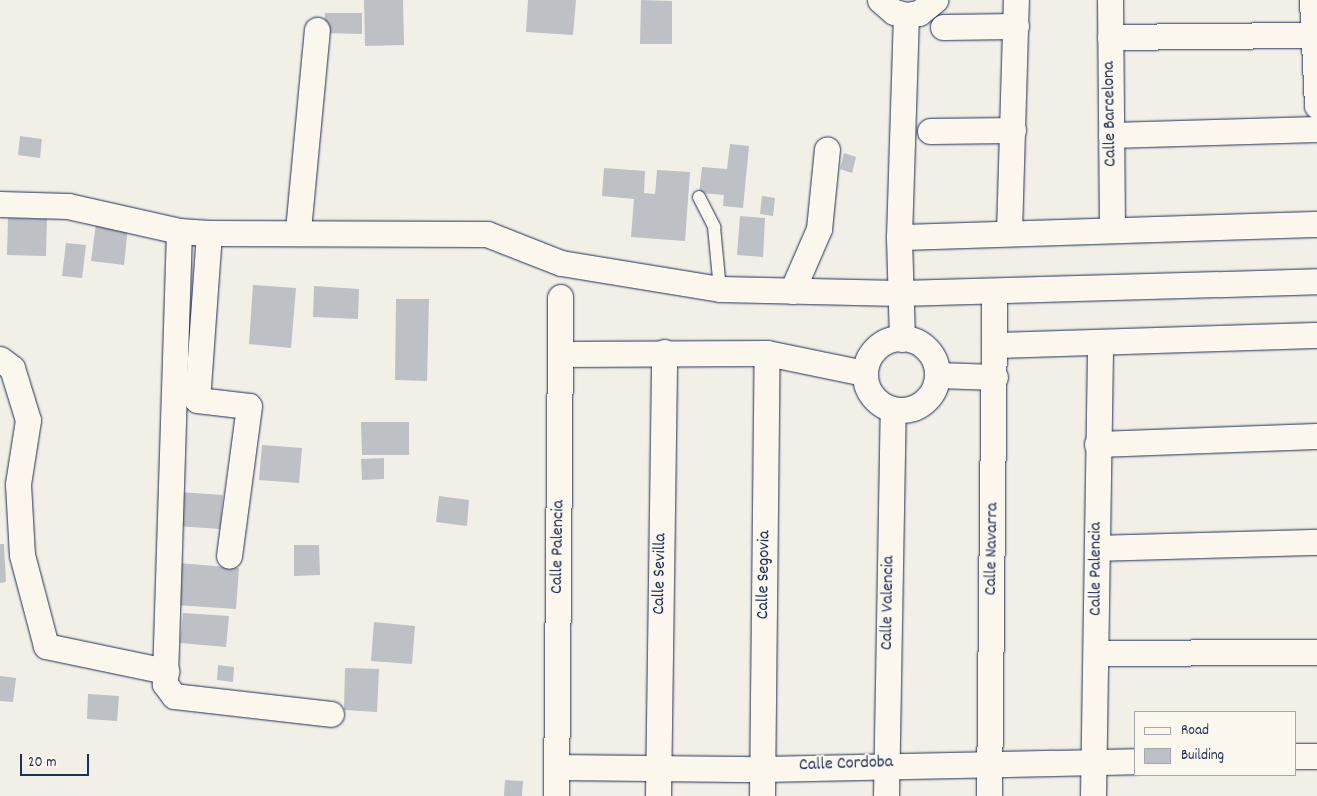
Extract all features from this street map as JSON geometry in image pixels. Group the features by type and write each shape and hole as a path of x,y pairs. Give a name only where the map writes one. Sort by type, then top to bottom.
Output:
{"street":[{"path":"880,0 894,12 906,15 919,13 935,0"},
{"path":"1009,232 1016,0"},
{"name":"Calle Barcelona","path":"1110,0 1112,229"},
{"path":"1312,0 1317,106"},
{"path":"902,338 899,237 906,15"},
{"path":"943,27 1016,26"},
{"path":"298,230 317,30"},
{"path":"1110,37 1314,35"},
{"path":"1111,135 1317,129"},
{"path":"930,130 1013,130"},
{"path":"792,291 818,229 828,149"},
{"path":"0,204 68,206 179,231 209,233 298,230 486,234 561,263 720,289 900,293 1317,280"},
{"path":"899,237 1009,232 1317,224"},
{"path":"179,231 165,684 174,696 331,714"},
{"path":"209,233 197,400 249,406 228,556"},
{"name":"Calle Palencia","path":"556,796 560,297"},
{"name":"Calle Navarra","path":"989,796 995,377 994,302"},
{"path":"994,345 1317,335"},
{"path":"902,338 928,350 938,375 931,394 921,405 893,411 878,403 867,390 864,373 874,348 886,340 902,338"},
{"name":"Calle Palencia","path":"1093,796 1100,342"},
{"name":"Calle Sevilla","path":"658,796 664,352"},
{"path":"561,354 767,353 864,373"},
{"name":"Calle Segovia","path":"762,796 767,353"},
{"path":"0,359 12,368 28,420 18,484 22,555 46,646 166,671"},
{"path":"938,375 995,377"},
{"name":"Calle Valencia","path":"886,796 893,411"},
{"path":"1097,444 1317,436"},
{"path":"1097,548 1317,542"},
{"path":"1096,653 1317,652"},
{"path":"1297,756 1317,756"},
{"name":"Calle Cordoba","path":"556,767 762,769 886,763 1134,761"}],"lane":[{"path":"699,197 714,227 720,289"}],"building":[{"path":"364,0 403,0 404,45 365,46"},
{"path":"528,0 576,0 573,35 526,32"},
{"path":"641,0 672,1 672,44 640,44"},
{"path":"325,13 362,13 362,34 324,33"},
{"path":"20,136 42,139 40,158 18,155"},
{"path":"730,144 749,146 743,208 723,206 724,195 699,193 702,167 727,169"},
{"path":"844,153 856,157 852,173 840,169"},
{"path":"604,168 645,171 644,193 655,194 657,170 690,172 685,241 631,237 634,199 602,196"},
{"path":"762,196 775,198 773,216 760,214"},
{"path":"740,216 765,218 763,257 737,255"},
{"path":"8,218 47,219 46,256 7,255"},
{"path":"96,223 128,227 124,265 91,261"},
{"path":"66,243 86,245 82,278 62,276"},
{"path":"253,285 296,288 291,348 249,344"},
{"path":"314,286 359,289 358,319 313,317"},
{"path":"396,299 429,299 427,381 395,380"},
{"path":"361,422 409,422 409,455 362,455"},
{"path":"262,445 302,448 299,483 259,480"},
{"path":"384,458 384,479 362,480 361,459"},
{"path":"179,492 223,495 220,529 176,526"},
{"path":"439,496 469,500 467,526 436,522"},
{"path":"0,544 4,544 6,582 0,583"},
{"path":"294,545 319,545 320,575 294,576"},
{"path":"178,563 239,568 236,609 175,605"},
{"path":"183,613 229,616 226,647 180,643"},
{"path":"374,622 415,626 412,664 371,661"},
{"path":"218,665 234,667 233,682 217,680"},
{"path":"345,668 379,669 377,712 344,710"},
{"path":"0,676 16,678 13,702 0,701"},
{"path":"88,694 119,696 117,721 87,719"},
{"path":"505,780 523,781 522,796 504,796"}]}
